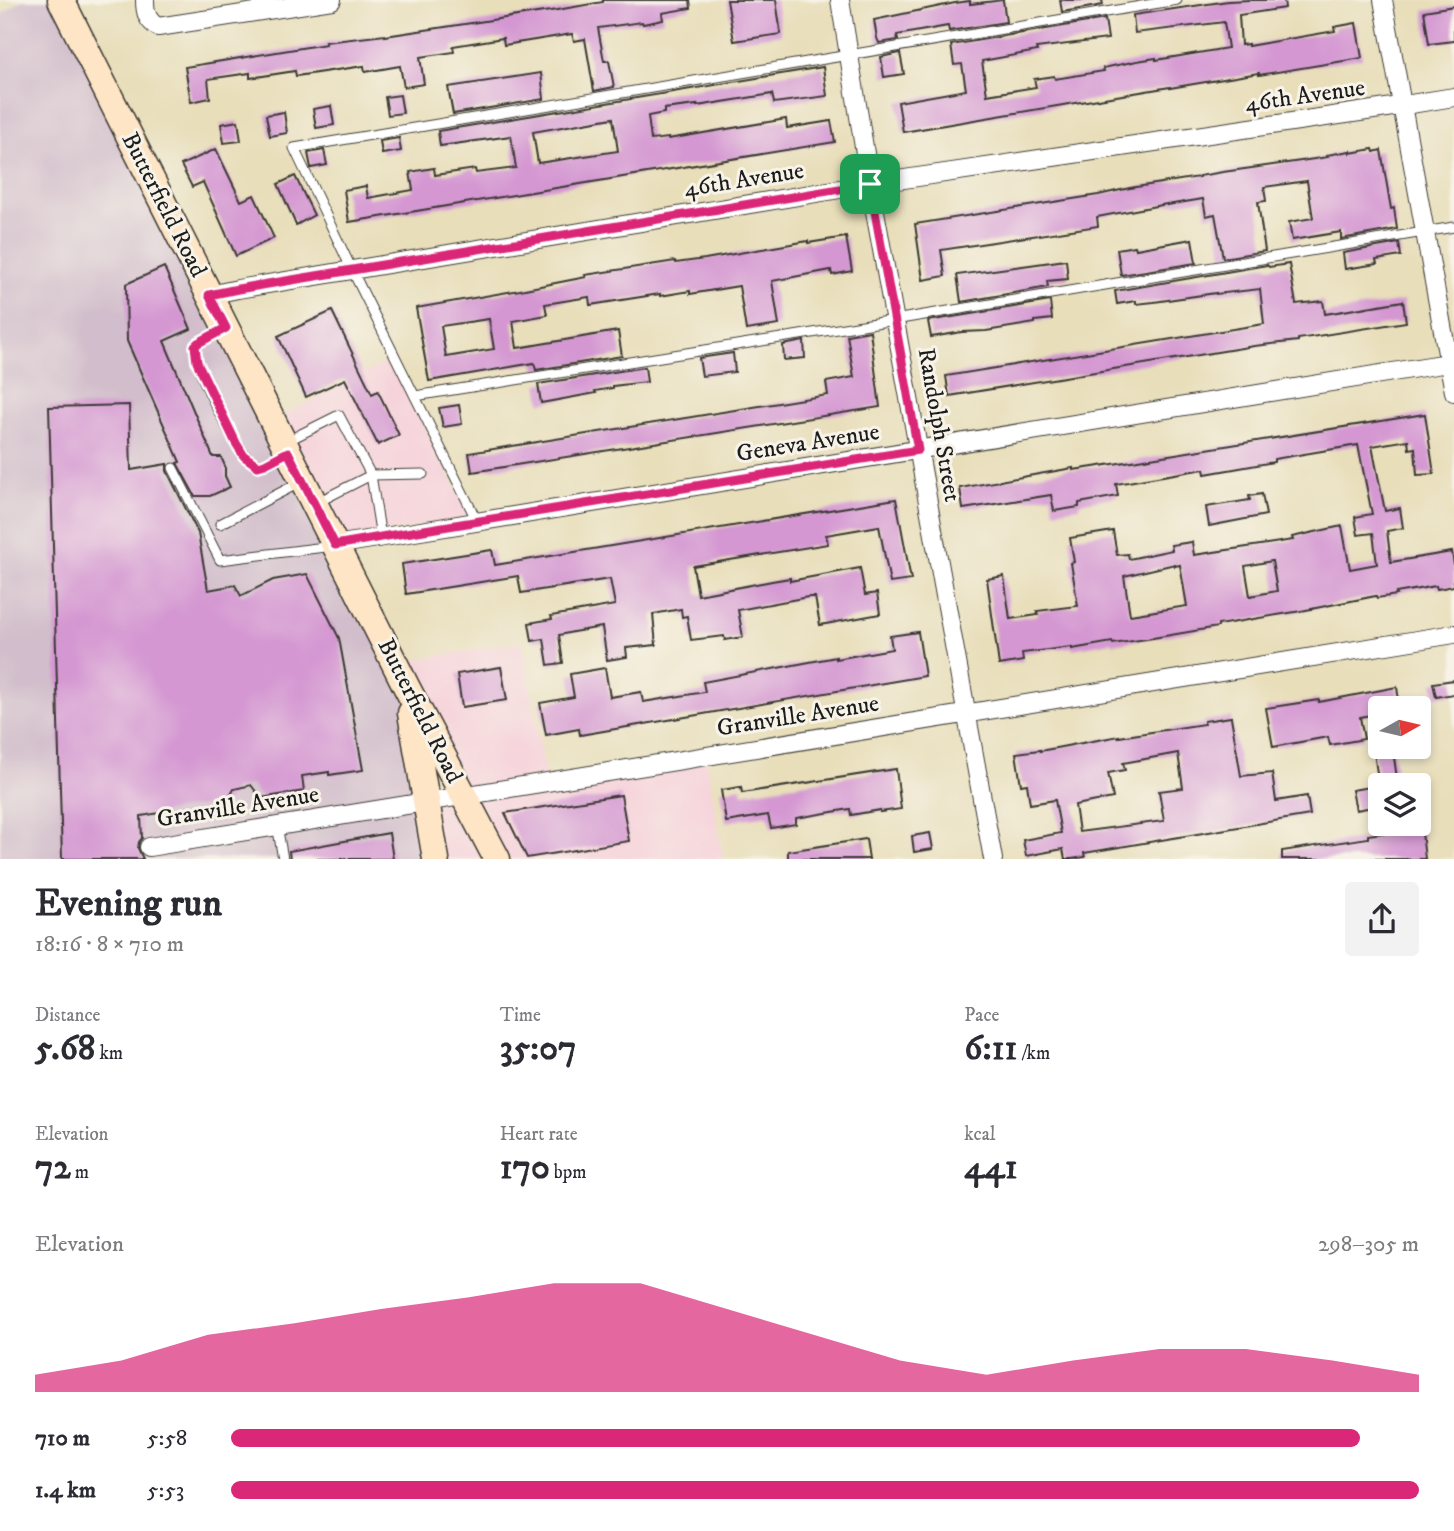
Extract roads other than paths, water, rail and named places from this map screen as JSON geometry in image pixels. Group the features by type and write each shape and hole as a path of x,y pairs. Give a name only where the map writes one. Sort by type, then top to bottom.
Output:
{"main road":[{"name":"Butterfield Road","path":"61,0 308,493 497,859"},
{"path":"407,688 436,859"}],"street":[{"path":"145,0 147,17 150,23 158,27 332,0"},
{"name":"Randolph Street","path":"840,0 894,320 993,859"},
{"path":"1383,0 1452,363 1454,391"},
{"name":"46th Avenue","path":"209,295 870,184 1454,97"},
{"name":"Geneva Avenue","path":"335,545 1452,363"},
{"name":"Granville Avenue","path":"149,847 1454,634"}],"lane":[{"path":"477,521 294,148 1177,0"},
{"path":"415,396 1454,227"},
{"path":"226,328 198,343 195,350 197,362 244,456 258,466 265,464 340,415 371,475 381,537"},
{"path":"173,468 220,560 335,545"},
{"path":"220,524 308,493 371,475 423,474"},
{"path":"277,825 283,859"}]}
